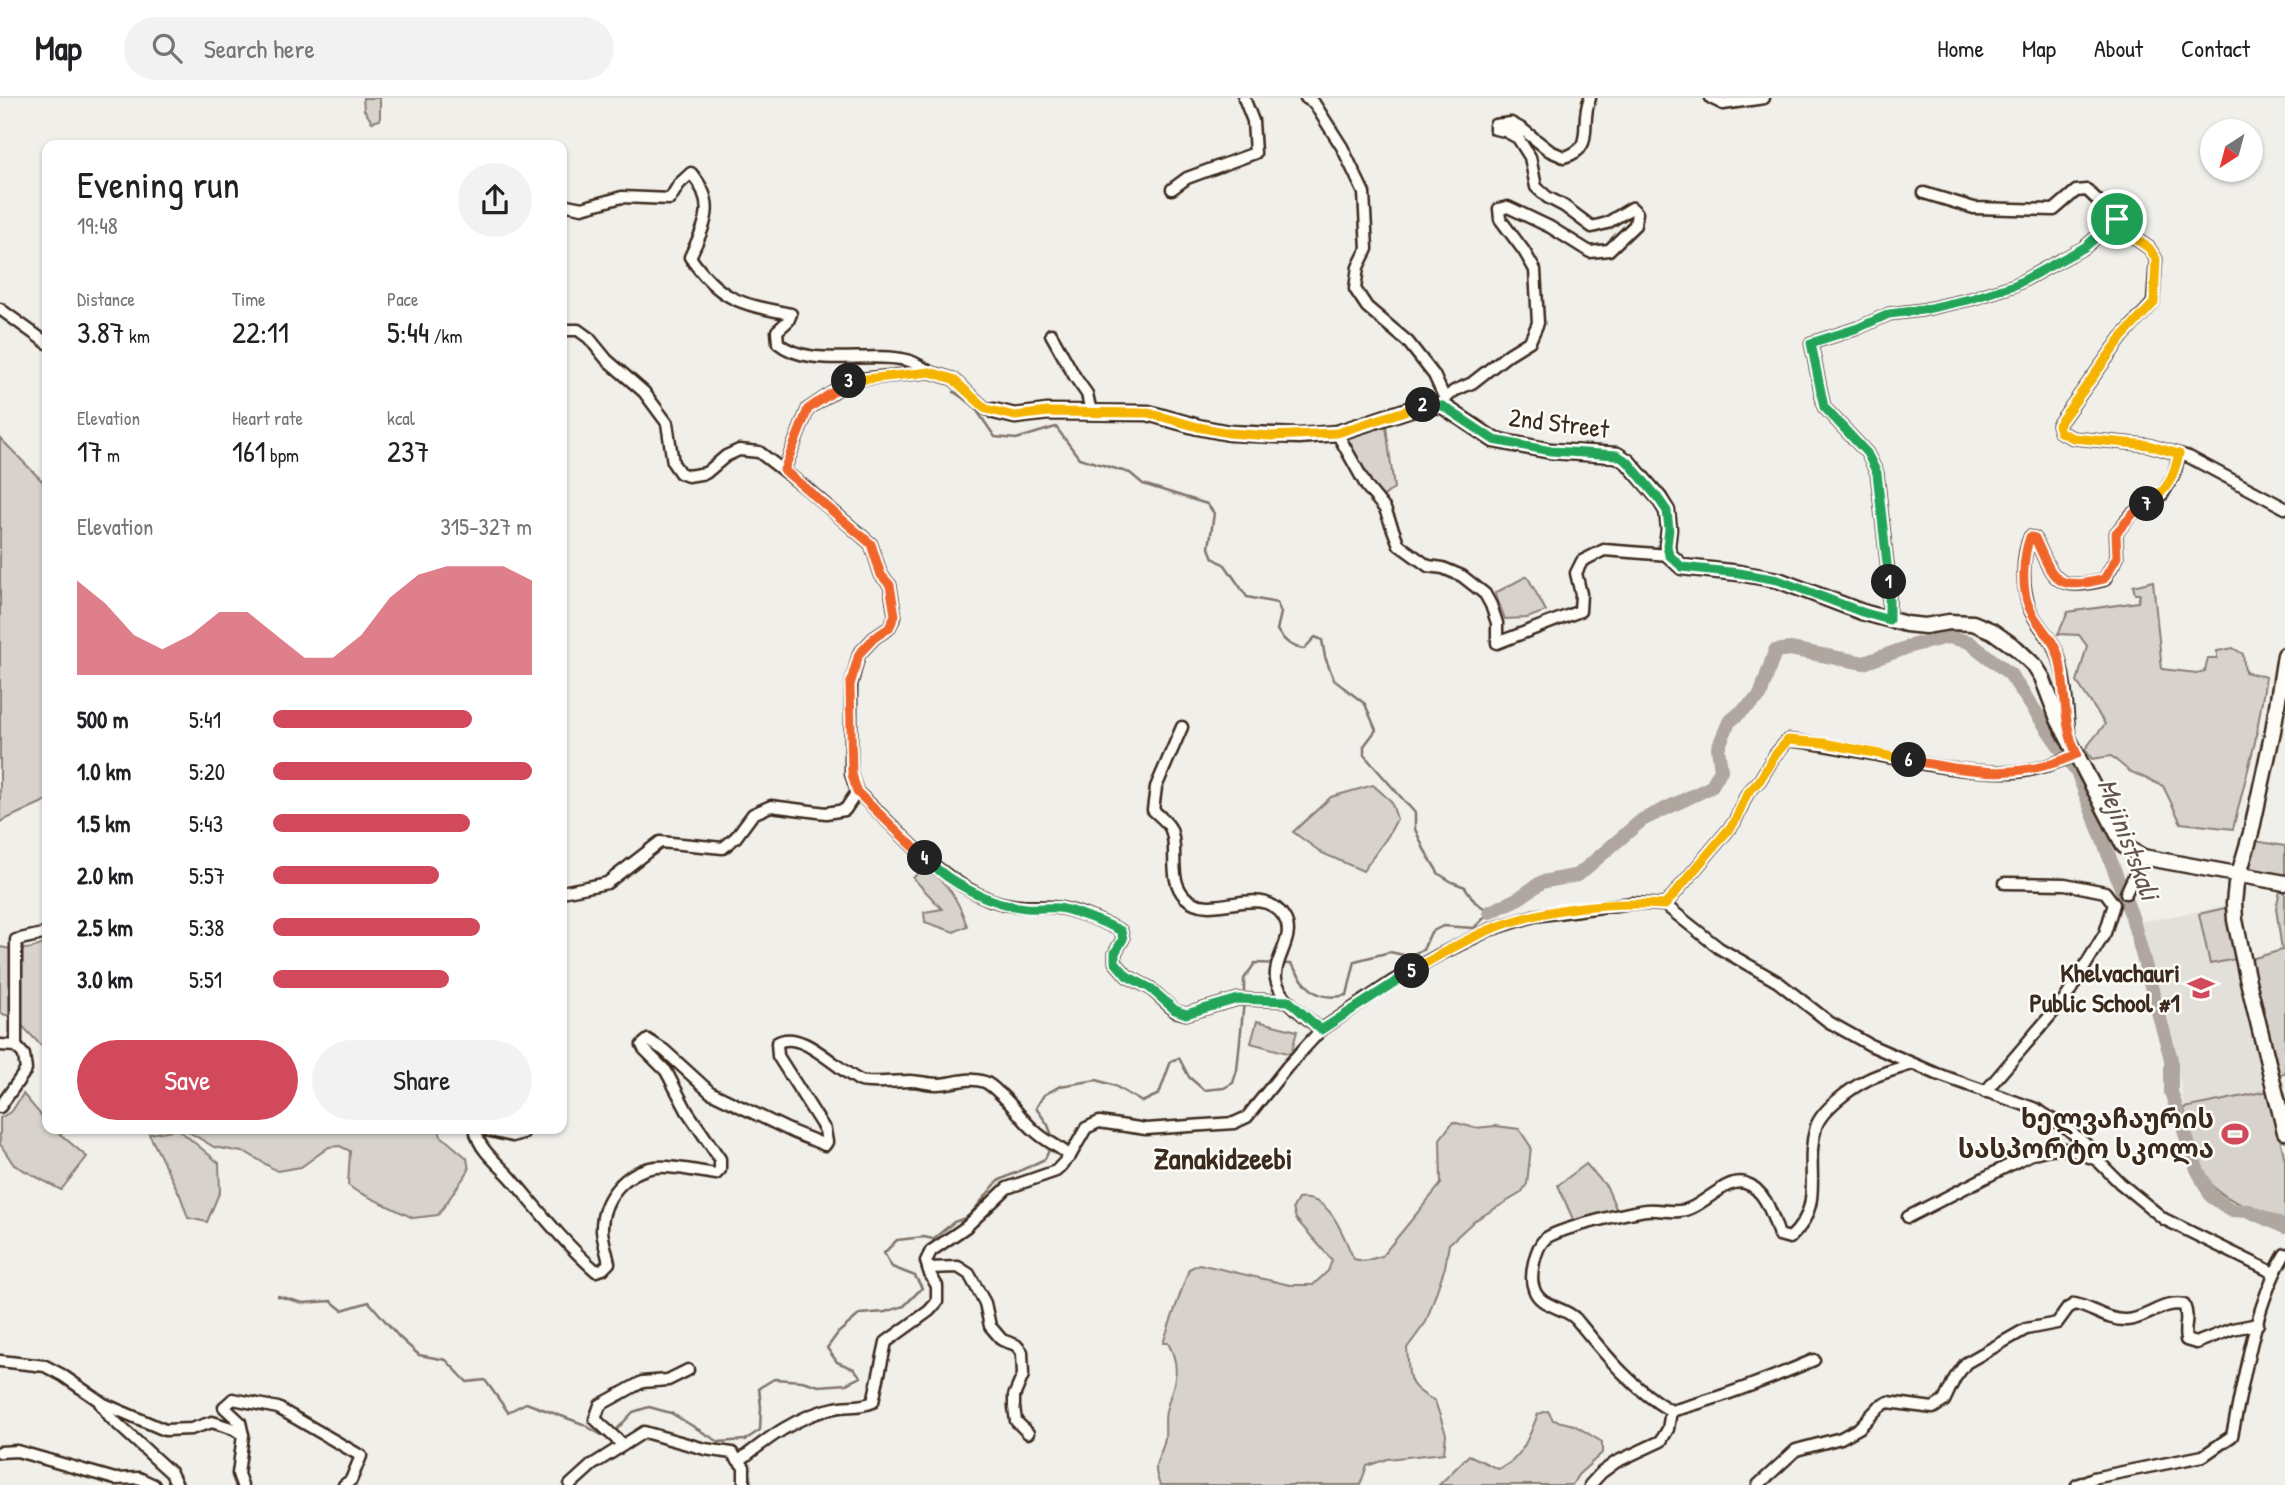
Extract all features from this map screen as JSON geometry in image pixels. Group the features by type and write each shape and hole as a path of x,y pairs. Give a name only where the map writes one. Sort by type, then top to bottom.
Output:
{"street":[{"path":"1172,188 1187,178 1255,153 1253,121 1244,98"},
{"path":"1306,98 1314,103 1342,147 1364,193 1367,249 1358,267 1355,289 1367,307 1408,342 1434,375 1444,403"},
{"path":"567,205 582,208 622,197 670,200 691,173 700,184 708,202 706,223 690,257 703,277 730,299 791,314 788,321 777,331 778,343 788,351 820,356 907,360 930,372 953,379 986,409 1015,416 1048,412 1148,413 1229,433 1271,436 1337,433 1423,405 1444,403 1454,391 1472,383 1508,354 1530,341 1538,323 1535,270 1500,219 1499,209 1508,207 1590,251 1609,250 1634,225 1637,213 1632,208 1607,223 1592,226 1546,197 1536,187 1530,157 1518,138 1495,129 1495,125 1511,123 1564,158 1576,154 1584,144 1585,109 1590,98"},
{"path":"1711,98 1723,104 1764,98"},
{"path":"1924,193 1974,208 2054,210 2076,191 2087,190 2130,235 2149,248 2156,259 2154,303 2122,337 2058,425 2060,432 2073,438 2148,445 2189,457 2285,508"},
{"path":"1889,620 1889,581 1877,473 1867,453 1824,407 1811,343 1858,328 1889,314 1922,310 2015,285 2085,247 2117,219"},
{"path":"0,309 42,338"},
{"path":"567,330 578,330 589,338 607,360 644,393 667,423 673,463 680,473 688,476 706,473 726,456 739,450 759,452 871,544 881,575 890,585 895,615 889,628 874,638 859,654 850,685 852,774 857,792 936,869 967,889 993,901 1025,908 1061,908 1121,931 1123,939 1115,953 1115,962 1127,976 1150,988 1175,1010 1186,1014 1238,999 1289,1001"},
{"path":"1051,334 1087,394 1091,412"},
{"path":"784,470 808,409 831,392 851,380 930,372"},
{"name":"2nd Street","path":"1444,403 1494,440 1551,451 1617,455 1628,462 1667,511 1669,555"},
{"path":"1337,433 1353,465 1385,509 1399,545 1427,566 1443,568 1462,576 1485,594 1497,623 1497,642 1580,611 1581,594 1576,573 1582,561 1604,550 1669,555 1682,567 1778,580 1862,612 1906,624 1925,626 1949,622 1973,623 1992,631 2035,666 2074,756 2124,846 2143,857 2285,883"},
{"path":"2069,741 2059,655 2029,607 2024,582 2027,544 2030,537 2035,538 2053,576 2063,584 2085,584 2104,579 2117,557 2116,533 2133,514 2162,495 2174,475 2179,454"},
{"path":"2285,655 2273,731 2234,903 2235,920 2281,1098 2285,1132"},
{"path":"1182,727 1156,787 1153,810 1171,829 1175,878 1186,897 1203,905 1218,906 1237,901 1266,902 1282,914 1288,924 1288,933 1276,981 1289,1001 1321,1030"},
{"path":"1665,905 1734,823 1747,794 1788,740 1824,743 1964,770 2016,772 2074,756"},
{"path":"567,891 607,883 660,842 723,848 736,837 753,814 771,806 826,813 845,810 857,792"},
{"path":"2126,893 2143,857"},
{"path":"1985,1092 2067,996 2105,933 2114,904 2105,892 2065,884 2005,883"},
{"path":"739,1461 768,1438 802,1419 834,1408 873,1402 886,1342 929,1311 937,1302 937,1286 926,1261 930,1251 967,1227 1007,1188 1056,1171 1070,1156 1086,1128 1099,1122 1146,1129 1234,1123 1247,1117 1321,1030 1393,981 1489,930 1534,916 1566,910 1632,902 1665,905 1719,948 1778,982 1829,1022 1870,1045 1912,1064 2036,1110 2068,1129 2090,1147 2099,1162 2120,1183 2164,1219 2274,1273"},
{"path":"0,1107 26,1070 24,1055 16,1046 16,940 42,934"},
{"path":"476,1134 479,1144 569,1248 596,1272 609,1263 602,1230 606,1208 614,1191 624,1179 657,1167 716,1174 720,1170 720,1159 687,1111 666,1071 644,1049 642,1045 648,1040 664,1050 710,1092 825,1145 825,1130 778,1056 776,1042 780,1040 785,1038 798,1042 821,1053 862,1081 939,1084 965,1079 986,1083 1005,1097 1034,1131 1070,1156"},
{"path":"0,1045 16,1046"},
{"path":"1814,1360 1749,1387 1671,1411 1651,1400 1605,1354 1572,1315 1543,1301 1536,1294 1533,1288 1533,1260 1544,1239 1565,1229 1647,1210 1681,1211 1695,1207 1730,1184 1745,1183 1755,1189 1768,1204 1779,1235 1790,1238 1808,1216 1812,1198 1812,1157 1816,1125 1832,1105 1867,1080 1912,1064"},
{"path":"1908,1217 2029,1154 2046,1148 2068,1149 2099,1162"},
{"path":"2077,1485 2093,1478 2203,1456 2232,1436 2258,1324 2274,1273 2285,1254"},
{"path":"928,1268 958,1267 969,1274 985,1303 990,1326 1002,1340 1016,1345 1023,1352 1023,1376 1014,1396 1014,1407 1016,1421 1028,1433"},
{"path":"1758,1485 1796,1450 1841,1438 1859,1428 1879,1407 1888,1402 1933,1408 1944,1401 1966,1363 2026,1328 2057,1323 2068,1308 2075,1304 2088,1307 2111,1319 2130,1320 2176,1303 2184,1305 2189,1317 2185,1331 2186,1340 2196,1343 2232,1329 2258,1324"},
{"path":"0,1361 45,1366 104,1404 165,1430 191,1429 212,1422 243,1435"},
{"path":"623,1446 595,1419 600,1405 642,1382 668,1380 688,1370"},
{"path":"95,1397 111,1419 171,1473 177,1485"},
{"path":"242,1485 238,1474 243,1435 240,1422 224,1407 233,1399 278,1408 361,1456 351,1480 344,1485"},
{"path":"1590,1485 1616,1462 1661,1441 1668,1429 1671,1411"},
{"path":"570,1485 592,1465 644,1432 705,1449 732,1453 744,1467 744,1485"},
{"path":"0,1452 17,1451 115,1479 139,1478 155,1485"}],"shaded area":[{"path":"363,98 380,98 380,120 372,122 364,110"},
{"path":"1386,426 1394,488 1380,499 1363,475 1344,437"},
{"path":"0,438 42,481 42,802 0,822"},
{"path":"1527,576 1546,611 1527,618 1505,619 1495,593"},
{"path":"2153,581 2162,669 2197,673 2205,671 2208,658 2217,658 2217,651 2233,648 2243,654 2245,672 2266,677 2255,742 2233,829 2181,823 2163,786 2129,771 2111,756 2092,759 2085,749 2105,724 2077,682 2087,646 2079,635 2058,634 2068,612 2138,602 2140,594 2135,594 2133,586"},
{"path":"1373,785 1391,801 1397,819 1363,871 1322,853 1293,832 1331,797"},
{"path":"2249,840 2285,846 2285,1073 2271,1076 2244,961 2282,950 2276,908 2282,882 2240,874"},
{"path":"924,867 951,892 967,926 954,932 925,922 924,912 942,909 913,878"},
{"name":"Khelvachauri Public School #1","path":"2227,906 2269,1091 2184,1108 2179,1074 2139,922"},
{"path":"2225,908 2236,959 2210,964 2199,914"},
{"path":"42,944 42,1047 15,1018 0,1013 0,947 36,947"},
{"path":"1257,1021 1297,1031 1291,1054 1251,1043"},
{"name":"ხელვაჩაურის სასპორტო სკოლა","path":"2269,1091 2285,1160 2285,1221 2236,1202 2205,1178 2193,1153 2184,1108"},
{"path":"23,1094 42,1116 42,1134 60,1134 87,1157 61,1190 14,1165 0,1144 0,1118 12,1111"},
{"path":"1453,1122 1475,1128 1496,1126 1519,1129 1531,1147 1527,1184 1521,1193 1474,1221 1449,1244 1445,1267 1426,1322 1407,1348 1408,1368 1414,1386 1435,1401 1446,1434 1444,1453 1387,1459 1367,1466 1360,1485 1160,1485 1156,1465 1165,1438 1165,1414 1176,1369 1168,1343 1163,1343 1189,1269 1199,1264 1290,1285 1313,1285 1328,1271 1332,1260 1296,1219 1293,1208 1298,1199 1310,1199 1327,1209 1340,1228 1354,1259 1364,1261 1382,1256 1441,1184 1440,1139"},
{"path":"149,1134 184,1134 219,1163 220,1191 207,1222 188,1218 180,1195"},
{"path":"192,1134 440,1134 467,1158 469,1170 438,1215 413,1218 348,1185 350,1151 340,1146 329,1147 301,1167 277,1171 247,1153 214,1147"},
{"path":"1586,1164 1607,1187 1618,1213 1575,1224 1558,1185"},
{"path":"1548,1411 1553,1420 1574,1425 1602,1442 1602,1453 1578,1475 1572,1485 1439,1485 1469,1455 1498,1469 1506,1465 1524,1447 1538,1414"}],"waterway":[{"path":"954,392 973,405 995,437 1016,439 1056,427 1079,458 1130,473 1143,484 1207,504 1214,513 1209,548 1213,558 1225,565 1247,597 1277,603 1281,613 1277,630 1288,643 1304,649 1315,637 1322,640 1334,680 1365,704 1376,730 1364,746 1364,755 1415,813 1415,829 1439,874 1465,887 1475,902 1490,912 1474,928 1443,926 1431,932 1423,950 1408,956 1390,952 1355,961 1347,995 1320,995 1302,980 1291,964 1255,963 1244,979 1244,995"},
{"name":"Mejinistskali","path":"1490,912 1519,898 1542,882 1578,875 1642,820 1711,787 1721,770 1718,748 1729,722 1760,696 1775,651 1790,649 1864,663 1914,645 1948,637 1969,642 2010,674 2078,774 2132,917 2171,1059 2171,1092 2197,1169 2211,1196 2231,1210 2249,1211 2285,1227"},
{"path":"1054,1141 1048,1125 1036,1108 1044,1095 1060,1086 1097,1080 1115,1086 1142,1102 1159,1094 1171,1061 1179,1058 1189,1077 1204,1090 1224,1088 1233,1083 1237,1070 1244,1001"},
{"path":"278,1296 303,1303 331,1301 342,1310 369,1302 399,1337 419,1355 446,1360 467,1382 485,1380 508,1412 526,1403 583,1424 608,1439 633,1412 649,1407 671,1413 719,1442 745,1440 760,1430 759,1388 774,1379 802,1381 819,1386 846,1384 861,1377 854,1369 837,1362 827,1348 838,1333 860,1314 885,1312 904,1306 922,1288 915,1276 892,1267 884,1253 897,1240 924,1237 933,1239 954,1222 968,1217 998,1181 1045,1159 1051,1146"}],"place":[{"name":"Khelvachauri Public School #1","path":"2201,988"},
{"name":"ხელვაჩაურის სასპორტო სკოლა","path":"2235,1134"}],"district":[{"name":"Zanakidzeebi","path":"1223,1159"}],"route":[{"path":"2117,219 2130,235 2149,248 2156,259 2154,303 2122,337 2058,425 2060,432 2073,438 2148,445 2179,454 2174,475 2162,495 2133,514 2116,533 2117,557 2104,579 2085,584 2063,584 2053,576 2035,538 2030,537 2027,544 2024,582 2029,607 2059,655 2069,741 2077,754 2071,757 2051,766 2016,772 1964,770 1824,743 1788,740 1747,794 1734,823 1665,905 1632,902 1566,910 1534,916 1489,930 1393,981 1321,1030 1289,1001 1238,999 1186,1014 1175,1010 1150,988 1127,976 1115,962 1115,953 1123,939 1121,931 1061,908 1025,908 993,901 967,889 936,869 857,792 852,774 850,685 859,654 874,638 889,628 895,615 890,585 881,575 871,544 784,470 808,409 851,380 930,372 953,379 986,409 1015,416 1048,412 1148,413 1229,433 1271,436 1337,433 1423,405 1443,406 1494,440 1551,451 1617,455 1628,462 1667,511 1669,555 1682,567 1778,580 1889,620 1889,581 1877,473 1867,453 1824,407 1811,343 1858,328 1889,314 1971,299 2015,285 2085,247 2117,219"}]}
